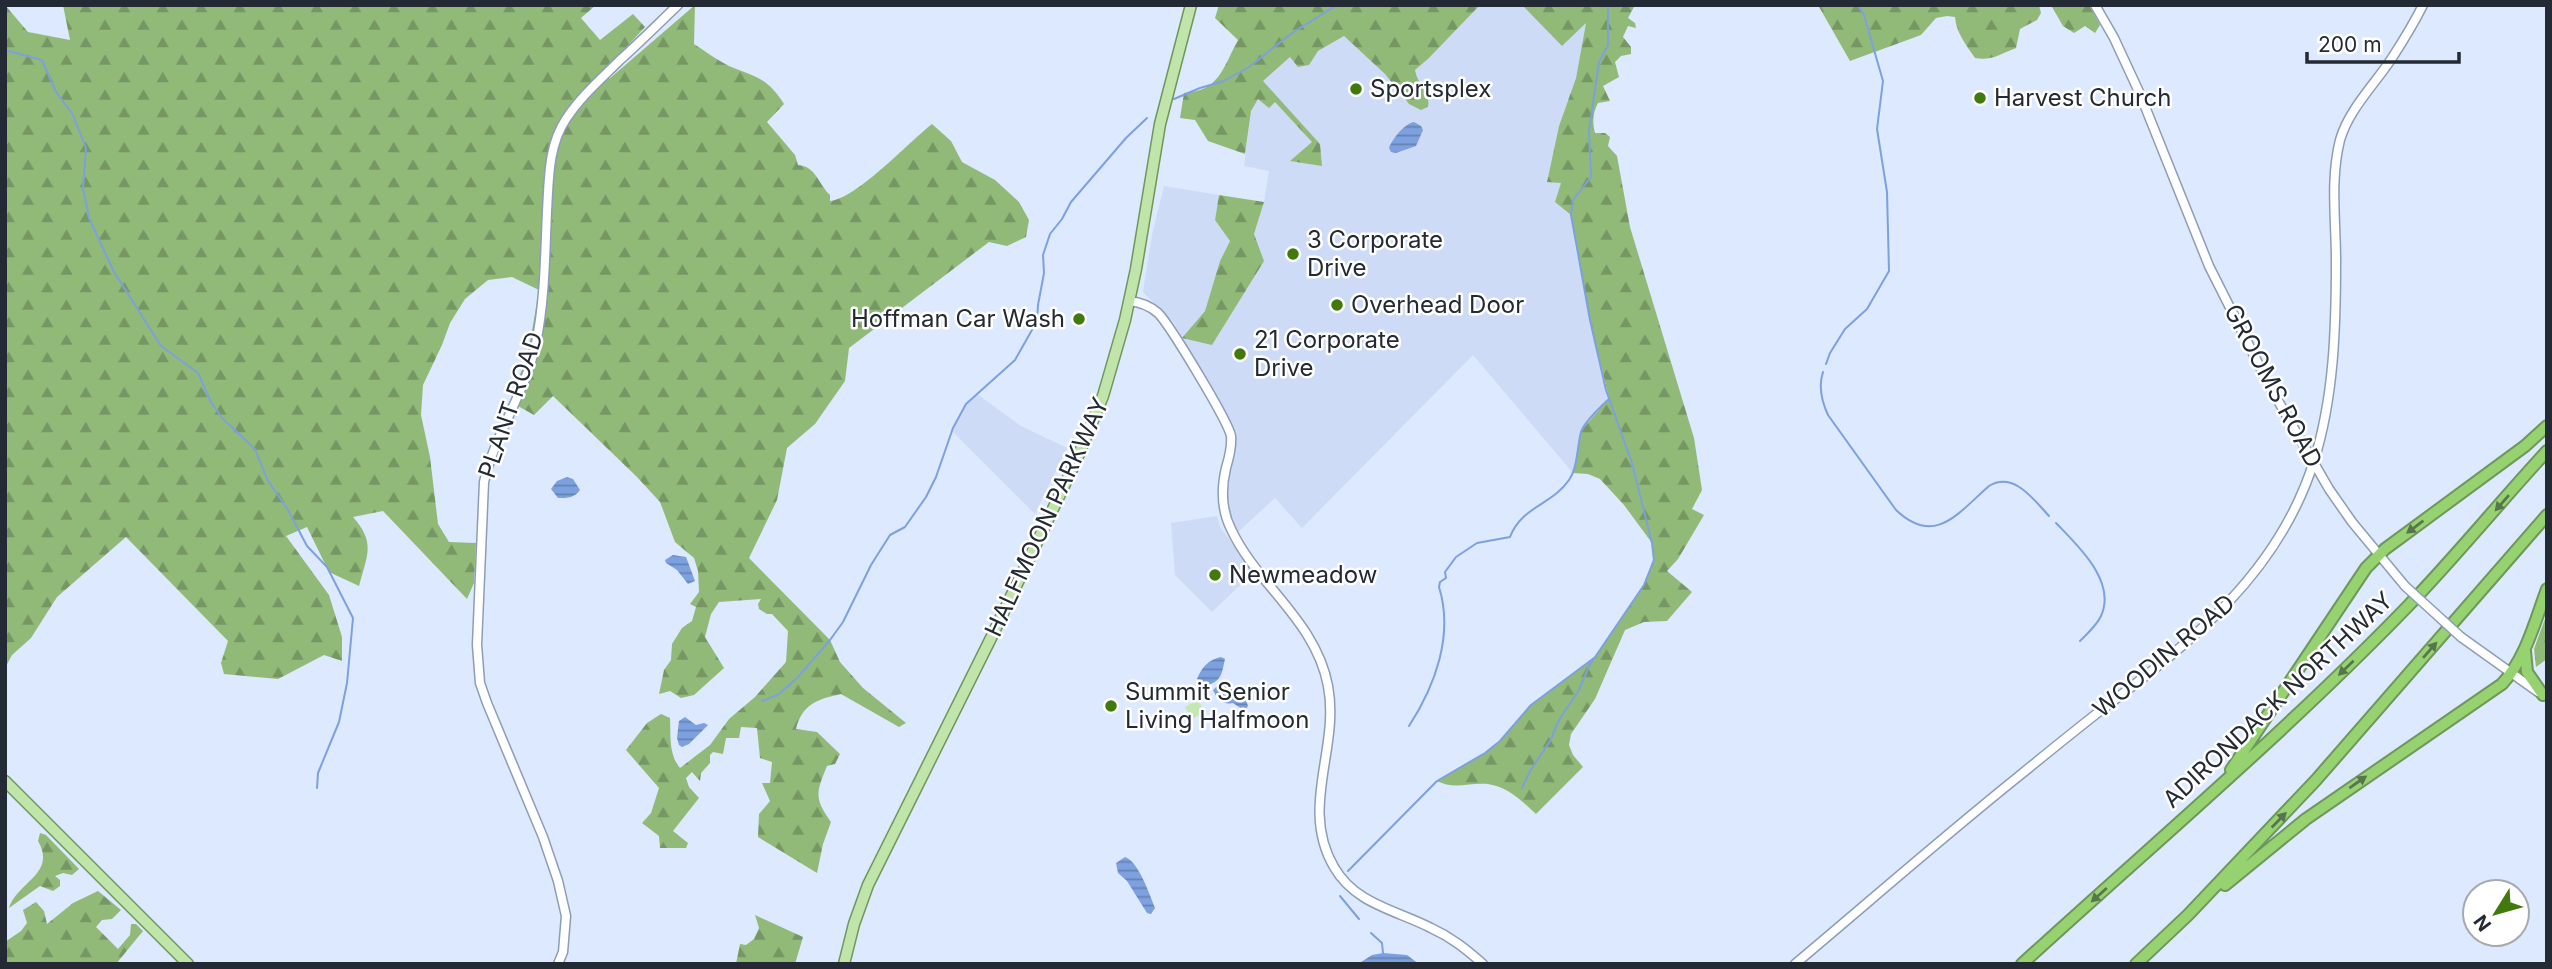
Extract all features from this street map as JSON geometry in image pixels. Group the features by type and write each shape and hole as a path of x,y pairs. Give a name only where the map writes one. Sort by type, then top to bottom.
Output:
{"highway":[{"path":"2217,788 2250,744 2350,590 2378,555 2525,446 2547,426"},
{"name":"ADIRONDACK NORTHWAY","path":"2022,964 2345,669 2409,604 2547,451"},
{"path":"2136,964 2188,915 2349,744 2547,515"},
{"path":"2188,915 2306,819 2485,698 2511,674 2525,647 2547,589"},
{"path":"2525,647 2525,667 2545,696"}],"main road":[{"name":"HALFMOON PARKWAY","path":"844,964 868,885 1076,461 1103,396 1129,301 1160,124 1191,5"},
{"path":"5,781 188,964"}],"street":[{"name":"PLANT ROAD","path":"558,964 563,952 566,916 558,881 480,682 477,645 484,482 490,456 536,345 543,300 550,170 554,144 565,120 583,96 678,5"},
{"name":"GROOMS ROAD","path":"2095,5 2140,94 2209,266 2298,437 2329,489 2404,586 2461,637 2545,696"},
{"name":"WOODIN ROAD","path":"1795,964 1984,804 2187,643 2226,606 2258,570 2304,489 2327,403 2334,344 2334,182 2340,141 2344,128 2392,58 2423,5"},
{"path":"1129,301 1140,303 1161,317 1213,401 1231,438 1222,497 1227,521 1238,542 1303,627 1324,672 1330,698 1329,729 1318,815 1326,851 1335,869 1354,891 1367,900 1452,938 1483,964"},
{"path":"2298,437 2310,442 2320,435"},
{"path":"2304,489 2310,482 2316,481 2329,489"}],"shaded area":[{"path":"1480,5 1522,5 1562,45 1586,22 1576,78 1559,126 1547,182 1561,182 1571,215 1575,247 1609,399 1600,406 1581,431 1573,473 1473,355 1302,528 1275,498 1238,532 1231,519 1226,496 1234,455 1232,429 1223,408 1174,323 1143,292 1152,235 1164,186 1219,195 1215,220 1230,241 1220,261 1205,311 1183,337 1212,344 1264,202 1269,171 1244,166 1251,111 1262,81 1290,57 1318,51 1344,36 1385,74 1409,104 1428,95 1416,77 1415,70"},
{"path":"977,394 1021,426 1067,448 1035,514 952,431 966,404"},
{"path":"1217,516 1220,527 1254,572 1212,612 1175,575 1171,523"}],"green space":[{"path":"5,5 28,32 70,40 63,5 596,5 581,18 600,40 633,14 645,27 620,54 609,79 695,5 694,44 725,64 760,79 772,88 784,104 767,122 795,155 798,165 809,169 817,177 830,195 830,201 841,198 868,181 932,124 951,141 962,162 995,180 1019,202 1029,220 1026,237 1007,246 989,242 849,348 845,381 815,424 787,448 777,500 749,558 830,640 840,662 863,688 906,723 899,727 841,694 812,704 802,714 796,729 817,732 840,754 835,764 827,766 819,789 819,801 831,822 817,873 758,837 759,814 770,801 762,783 770,783 772,762 760,758 757,728 741,727 739,738 726,738 723,754 713,752 710,755 710,763 701,773 700,781 692,772 686,778 689,787 699,798 673,831 688,843 686,848 660,848 659,836 642,823 651,813 659,788 626,750 647,723 661,714 670,718 672,750 680,768 710,745 729,719 755,697 786,662 788,631 772,614 759,609 761,599 719,602 711,614 705,637 724,668 694,695 681,698 670,691 659,694 664,670 671,660 672,644 682,628 692,621 696,607 690,604 699,592 694,558 675,542 660,502 553,396 534,415 518,406 516,382 527,360 539,290 512,277 488,280 465,299 450,323 423,385 421,415 430,457 438,524 449,542 476,543 474,583 467,599 383,511 353,517 365,534 368,550 359,586 329,572 307,527 286,536 329,595 342,637 342,661 324,655 278,679 224,674 221,663 228,641 126,537 57,597 31,638 12,655 5,668"},
{"path":"1219,5 1480,5 1415,70 1428,102 1428,107 1421,110 1409,104 1385,74 1344,36 1318,51 1309,65 1298,67 1290,57 1263,81 1320,144 1322,166 1290,161 1312,142 1275,102 1269,108 1258,99 1251,111 1245,154 1208,141 1195,120 1180,118 1184,93 1206,88 1213,82 1224,68 1238,40 1215,18"},
{"path":"1522,5 1635,5 1628,18 1635,23 1636,28 1628,26 1623,37 1631,47 1631,54 1621,56 1615,62 1619,77 1603,86 1610,101 1598,103 1594,114 1595,133 1605,133 1610,137 1608,146 1617,156 1630,227 1694,438 1702,490 1692,509 1704,515 1678,559 1667,571 1692,592 1667,621 1644,622 1625,630 1595,699 1571,734 1569,745 1583,767 1536,814 1502,788 1488,784 1450,785 1437,781 1485,753 1500,741 1531,705 1596,656 1644,585 1653,560 1652,543 1624,505 1600,479 1588,474 1573,473 1581,431 1609,398 1590,320 1571,215 1555,202 1561,183 1547,182 1559,126 1576,78 1586,23 1562,46"},
{"path":"1818,5 2039,5 2041,13 2037,20 2020,29 2016,48 1991,58 1975,58 1959,33 1955,17 1947,16 1936,18 1921,35 1850,61"},
{"path":"2051,5 2089,5 2100,25 2095,33 2085,26 2074,33 2063,26"},
{"path":"1219,195 1264,202 1254,234 1264,261 1212,345 1182,338 1205,311 1220,261 1230,241 1215,220"},
{"path":"2547,613 2547,659 2536,667 2534,649"},
{"path":"1198,700 1205,712 1192,719 1185,707"},
{"path":"40,833 46,835 79,869 72,875 63,873 55,876 60,880 60,886 53,891 40,886 9,908 13,899 34,877 43,862 43,852 38,841"},
{"path":"98,891 121,910 112,919 102,920 96,927 118,949 130,935 131,924 136,924 143,931 116,964 5,964 5,942 21,931 27,923 23,910 36,902 44,911 47,924 73,903"},
{"path":"755,915 803,937 795,964 736,964 740,944 746,945 754,939 759,928"}],"water":[{"path":"1414,122 1423,130 1416,146 1396,153 1391,152 1389,148 1396,136"},
{"path":"567,477 573,479 580,490 570,497 558,498 551,489 557,481"},
{"path":"673,555 686,557 695,581 688,584 677,570 666,563 665,560"},
{"path":"1221,657 1225,659 1221,675 1216,681 1208,685 1197,679 1206,665"},
{"path":"1222,682 1245,697 1248,706 1245,711 1233,703 1221,701 1216,696 1213,690"},
{"path":"685,717 696,725 708,725 689,744 682,747 677,738 679,721"},
{"path":"1125,857 1135,865 1143,879 1155,908 1151,914 1147,913 1127,881 1118,873 1116,863"},
{"path":"1372,955 1407,955 1419,964 1358,964"}],"waterway":[{"path":"1174,99 1224,81 1249,67 1292,33 1337,5"},
{"path":"1522,788 1550,741 1559,720 1579,690 1589,666 1644,585 1654,560 1632,463 1606,390 1571,215 1573,200 1591,177 1589,131 1599,62 1608,45 1608,5"},
{"path":"1826,364 1845,329 1867,309 1889,271 1887,192 1877,129 1883,81 1864,15 1858,5"},
{"path":"5,50 42,60 55,90 73,115 86,148 83,188 89,218 114,272 161,346 198,373 211,402 222,418 255,449 267,479 288,510 307,546 327,567 353,618 347,683 339,722 318,773 317,788"},
{"path":"762,701 779,694 797,678 830,640 843,622 871,565 890,535 905,527 926,497 953,428 966,404 1015,360 1037,321 1044,273 1043,255 1050,234 1071,202 1126,138 1147,118"},
{"path":"1823,372 1821,394 1828,415 1896,510 1910,521 1923,526 1946,522 1989,486 1998,482 2007,482 2023,489 2049,516"},
{"path":"1409,726 1427,694 1439,660 1444,623 1439,587 1440,582 1446,578 1445,572 1456,557 1477,543 1510,537 1529,512 1562,488 1574,469 1582,429 1609,399"},
{"path":"2056,523 2084,553 2104,590 2105,603 2101,616 2080,641"},
{"path":"1348,871 1437,781 1485,753 1500,741 1531,705 1594,658"},
{"path":"1340,896 1359,919"},
{"path":"1371,933 1382,943 1383,953"}],"place":[{"name":"Sportsplex","path":"1356,89"},
{"name":"Harvest Church","path":"1980,98"},
{"name":"3 Corporate Drive","path":"1293,254"},
{"name":"Overhead Door","path":"1337,305"},
{"name":"Hoffman Car Wash","path":"1079,319"},
{"name":"21 Corporate Drive","path":"1240,354"},
{"name":"Newmeadow","path":"1215,575"},
{"name":"Summit Senior Living Halfmoon","path":"1111,706"}]}
